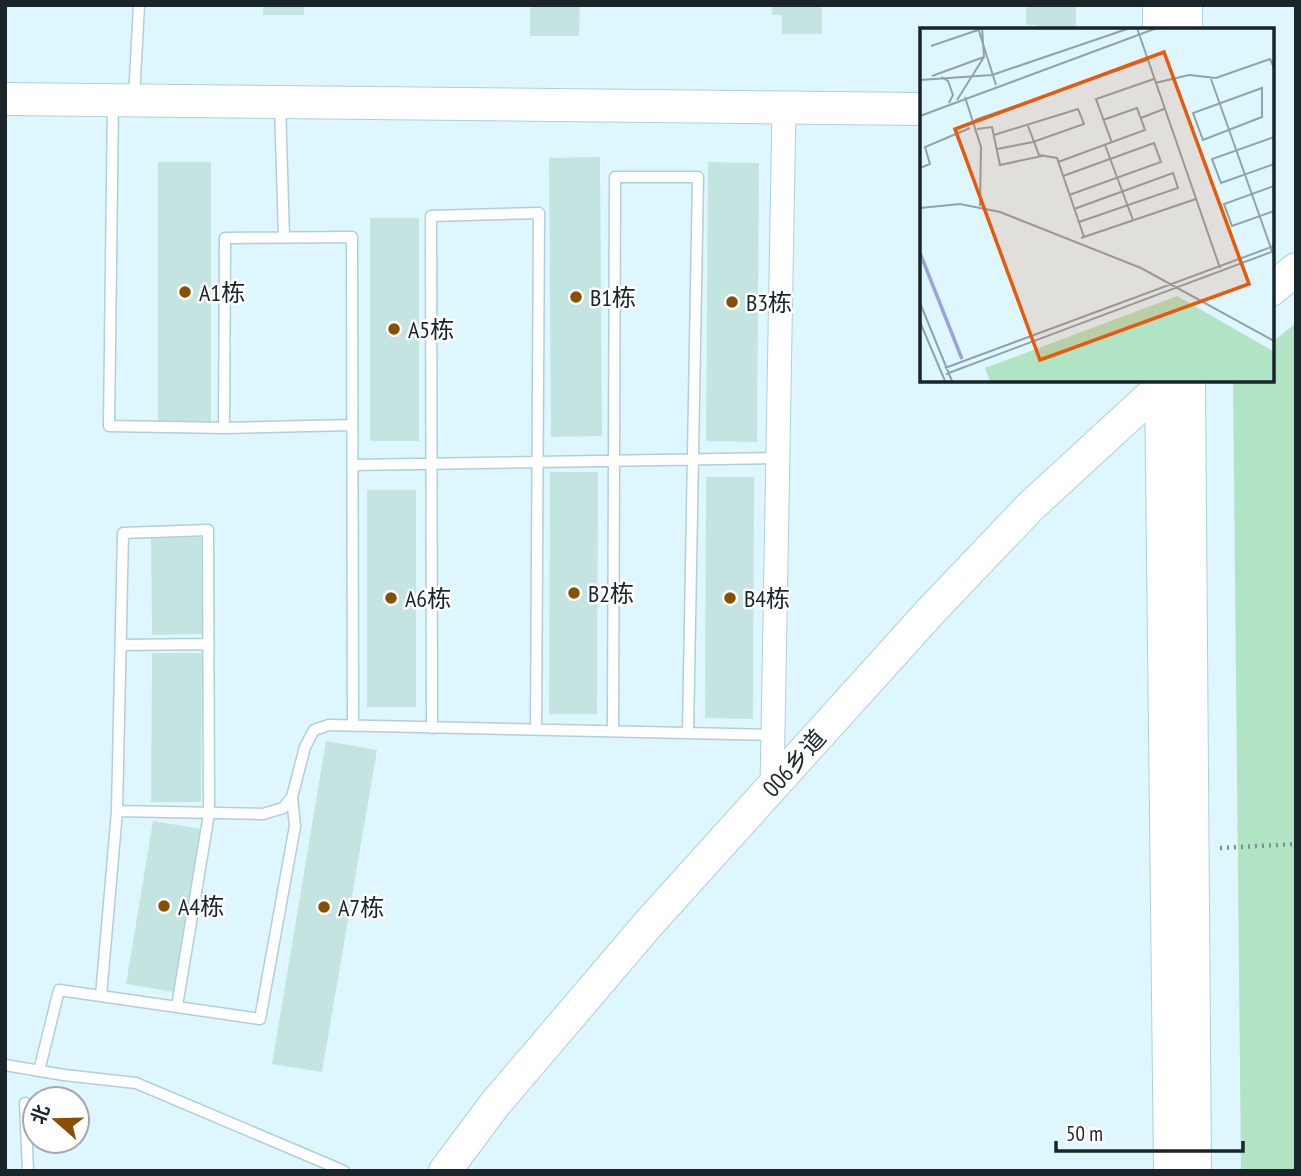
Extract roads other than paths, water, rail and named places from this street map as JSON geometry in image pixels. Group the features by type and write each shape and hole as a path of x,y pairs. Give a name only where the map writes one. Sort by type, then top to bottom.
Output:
{"street":[{"path":"1159,5 1159,28"},
{"path":"1186,5 1186,28"},
{"path":"5,99 920,109"},
{"path":"772,788 784,107"},
{"path":"1273,288 1296,269"},
{"name":"006乡道","path":"445,1171 495,1104 650,922 930,612 1030,507 1169,382"},
{"path":"1170,382 1191,850 1195,1171"},
{"path":"1170,382 1170,1171"}],"lane":[{"path":"139,5 123,100 109,426 224,428 352,425"},
{"path":"280,102 284,237"},
{"path":"613,732 615,177 698,177 688,733"},
{"path":"432,727 431,216 539,213 536,730"},
{"path":"224,428 225,238 352,237 352,726"},
{"path":"352,465 778,458"},
{"path":"101,996 117,811 123,533 208,530 209,814 177,1006"},
{"path":"121,645 208,644"},
{"path":"39,1071 59,990 260,1019 295,826 292,797 304,747 314,730 328,725 772,735"},
{"path":"117,811 263,814 283,808 292,797"},
{"path":"5,1065 136,1083 344,1171"}],"place":[{"name":"A1栋","path":"185,292"},
{"name":"B1栋","path":"576,297"},
{"name":"B3栋","path":"732,302"},
{"name":"A5栋","path":"394,329"},
{"name":"B2栋","path":"574,593"},
{"name":"A6栋","path":"391,598"},
{"name":"B4栋","path":"730,598"},
{"name":"A4栋","path":"164,906"},
{"name":"A7栋","path":"324,907"}]}
